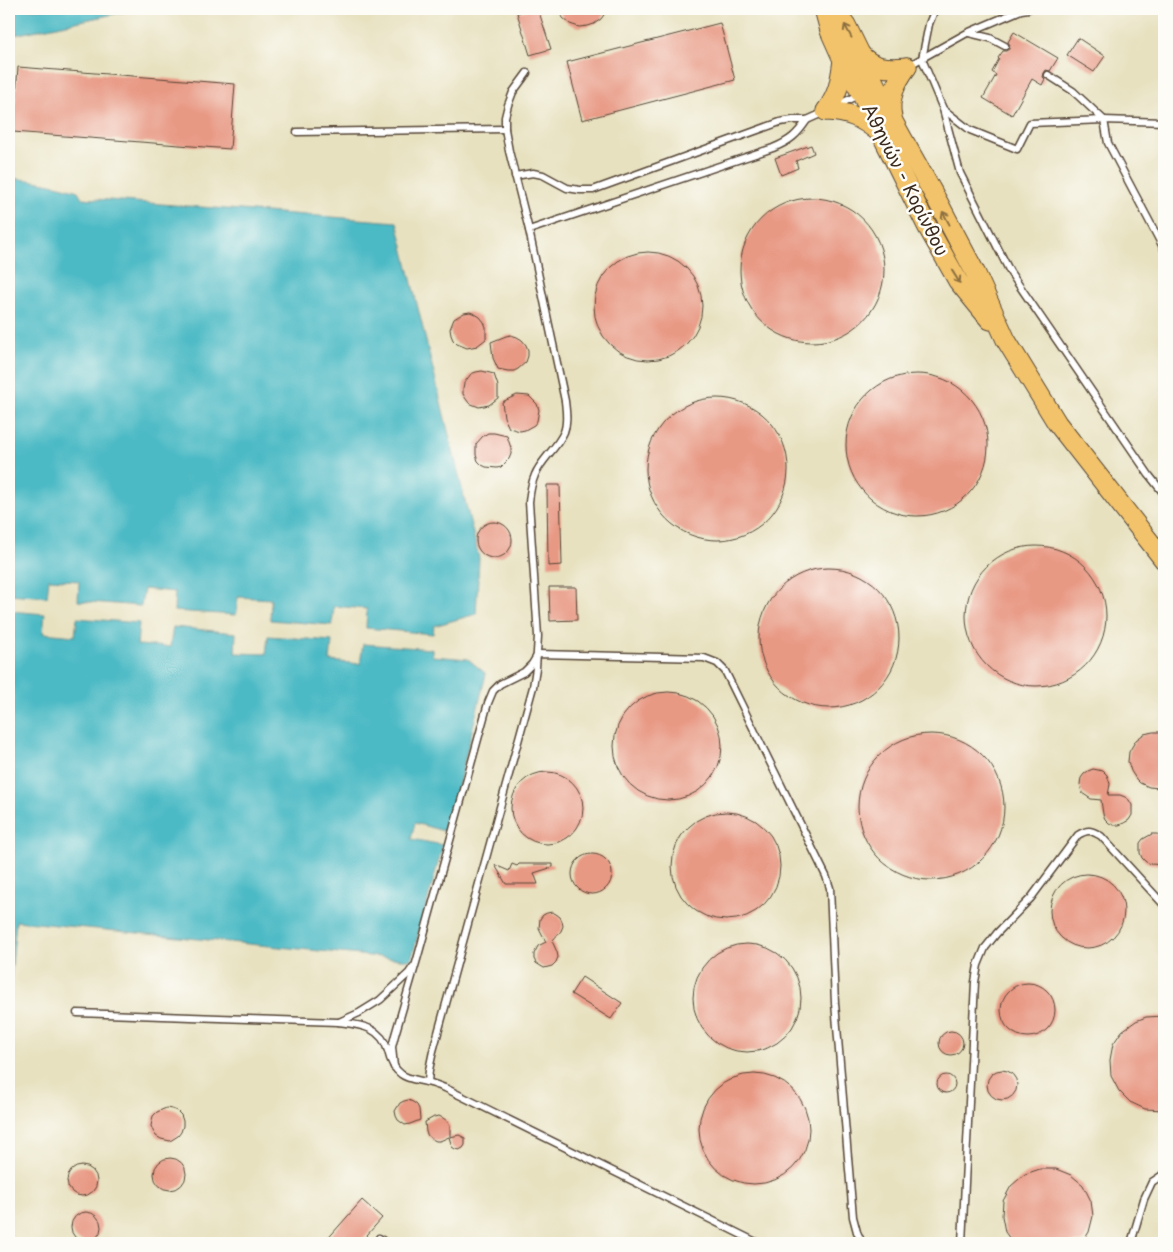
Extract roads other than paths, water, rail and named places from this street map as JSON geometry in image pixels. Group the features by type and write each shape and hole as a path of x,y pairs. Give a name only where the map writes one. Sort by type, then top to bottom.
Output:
{"main road":[{"name":"Αθηνών - Κορίνθου","path":"824,9 830,31 851,56 890,77 887,127 927,226 958,281 1006,340 1057,422 1164,560"},
{"name":"Αθηνών - Κορίνθου","path":"834,9 846,25 851,56"},
{"path":"851,56 880,67 893,68 890,77 898,79 892,93 887,127 852,115 826,111 834,101 851,56"}],"lane":[{"path":"890,77 929,24 935,9"},
{"path":"515,176 543,175 567,188 593,190 780,122 807,120 890,77 967,33 1021,10 1028,9"},
{"path":"967,33 990,38 1005,46"},
{"path":"428,1082 433,1051 533,687 538,654 529,502 530,487 535,473 557,445 564,431 566,417 565,401 529,230 505,129 505,117 513,92 527,73"},
{"path":"1048,75 1073,91 1104,120 1108,143 1164,249"},
{"path":"890,77 943,109 970,130 1017,150 1030,123 1104,120 1164,122"},
{"path":"943,109 960,173 1010,272 1148,475 1164,494"},
{"path":"529,230 773,148 787,142 798,133 807,120"},
{"path":"297,132 505,129"},
{"path":"338,1022 359,1013 380,1000 409,973 416,963 488,702 493,691 500,684 524,672 538,654"},
{"path":"538,654 704,658 717,663 725,672 826,876 830,888 835,1003 853,1217 862,1243"},
{"path":"962,1243 975,982 978,965 985,948 1031,898 1078,834 1085,830 1092,831 1100,836 1164,905"},
{"path":"394,1067 392,1047 418,956"},
{"path":"76,1013 338,1022 369,1028 379,1034 386,1043 390,1060 398,1073 445,1088 758,1243"},
{"path":"1130,1243 1144,1199 1152,1182 1164,1174"},
{"path":"379,1238 386,1243"}],"water":[{"path":"9,9 138,9 9,36"},
{"path":"9,178 44,183 78,191 82,198 397,222 479,558 476,614 434,626 433,634 366,628 367,609 334,606 332,625 270,620 271,599 238,597 236,615 174,611 175,592 144,589 141,606 78,601 79,581 49,579 47,597 9,594"},
{"path":"9,611 45,614 43,633 75,636 77,618 139,623 137,645 170,647 173,627 236,633 235,653 266,654 268,636 332,641 330,661 360,664 363,644 432,649 432,656 468,659 486,674 447,832 415,823 411,839 443,845 411,960 16,921 9,996"}]}
